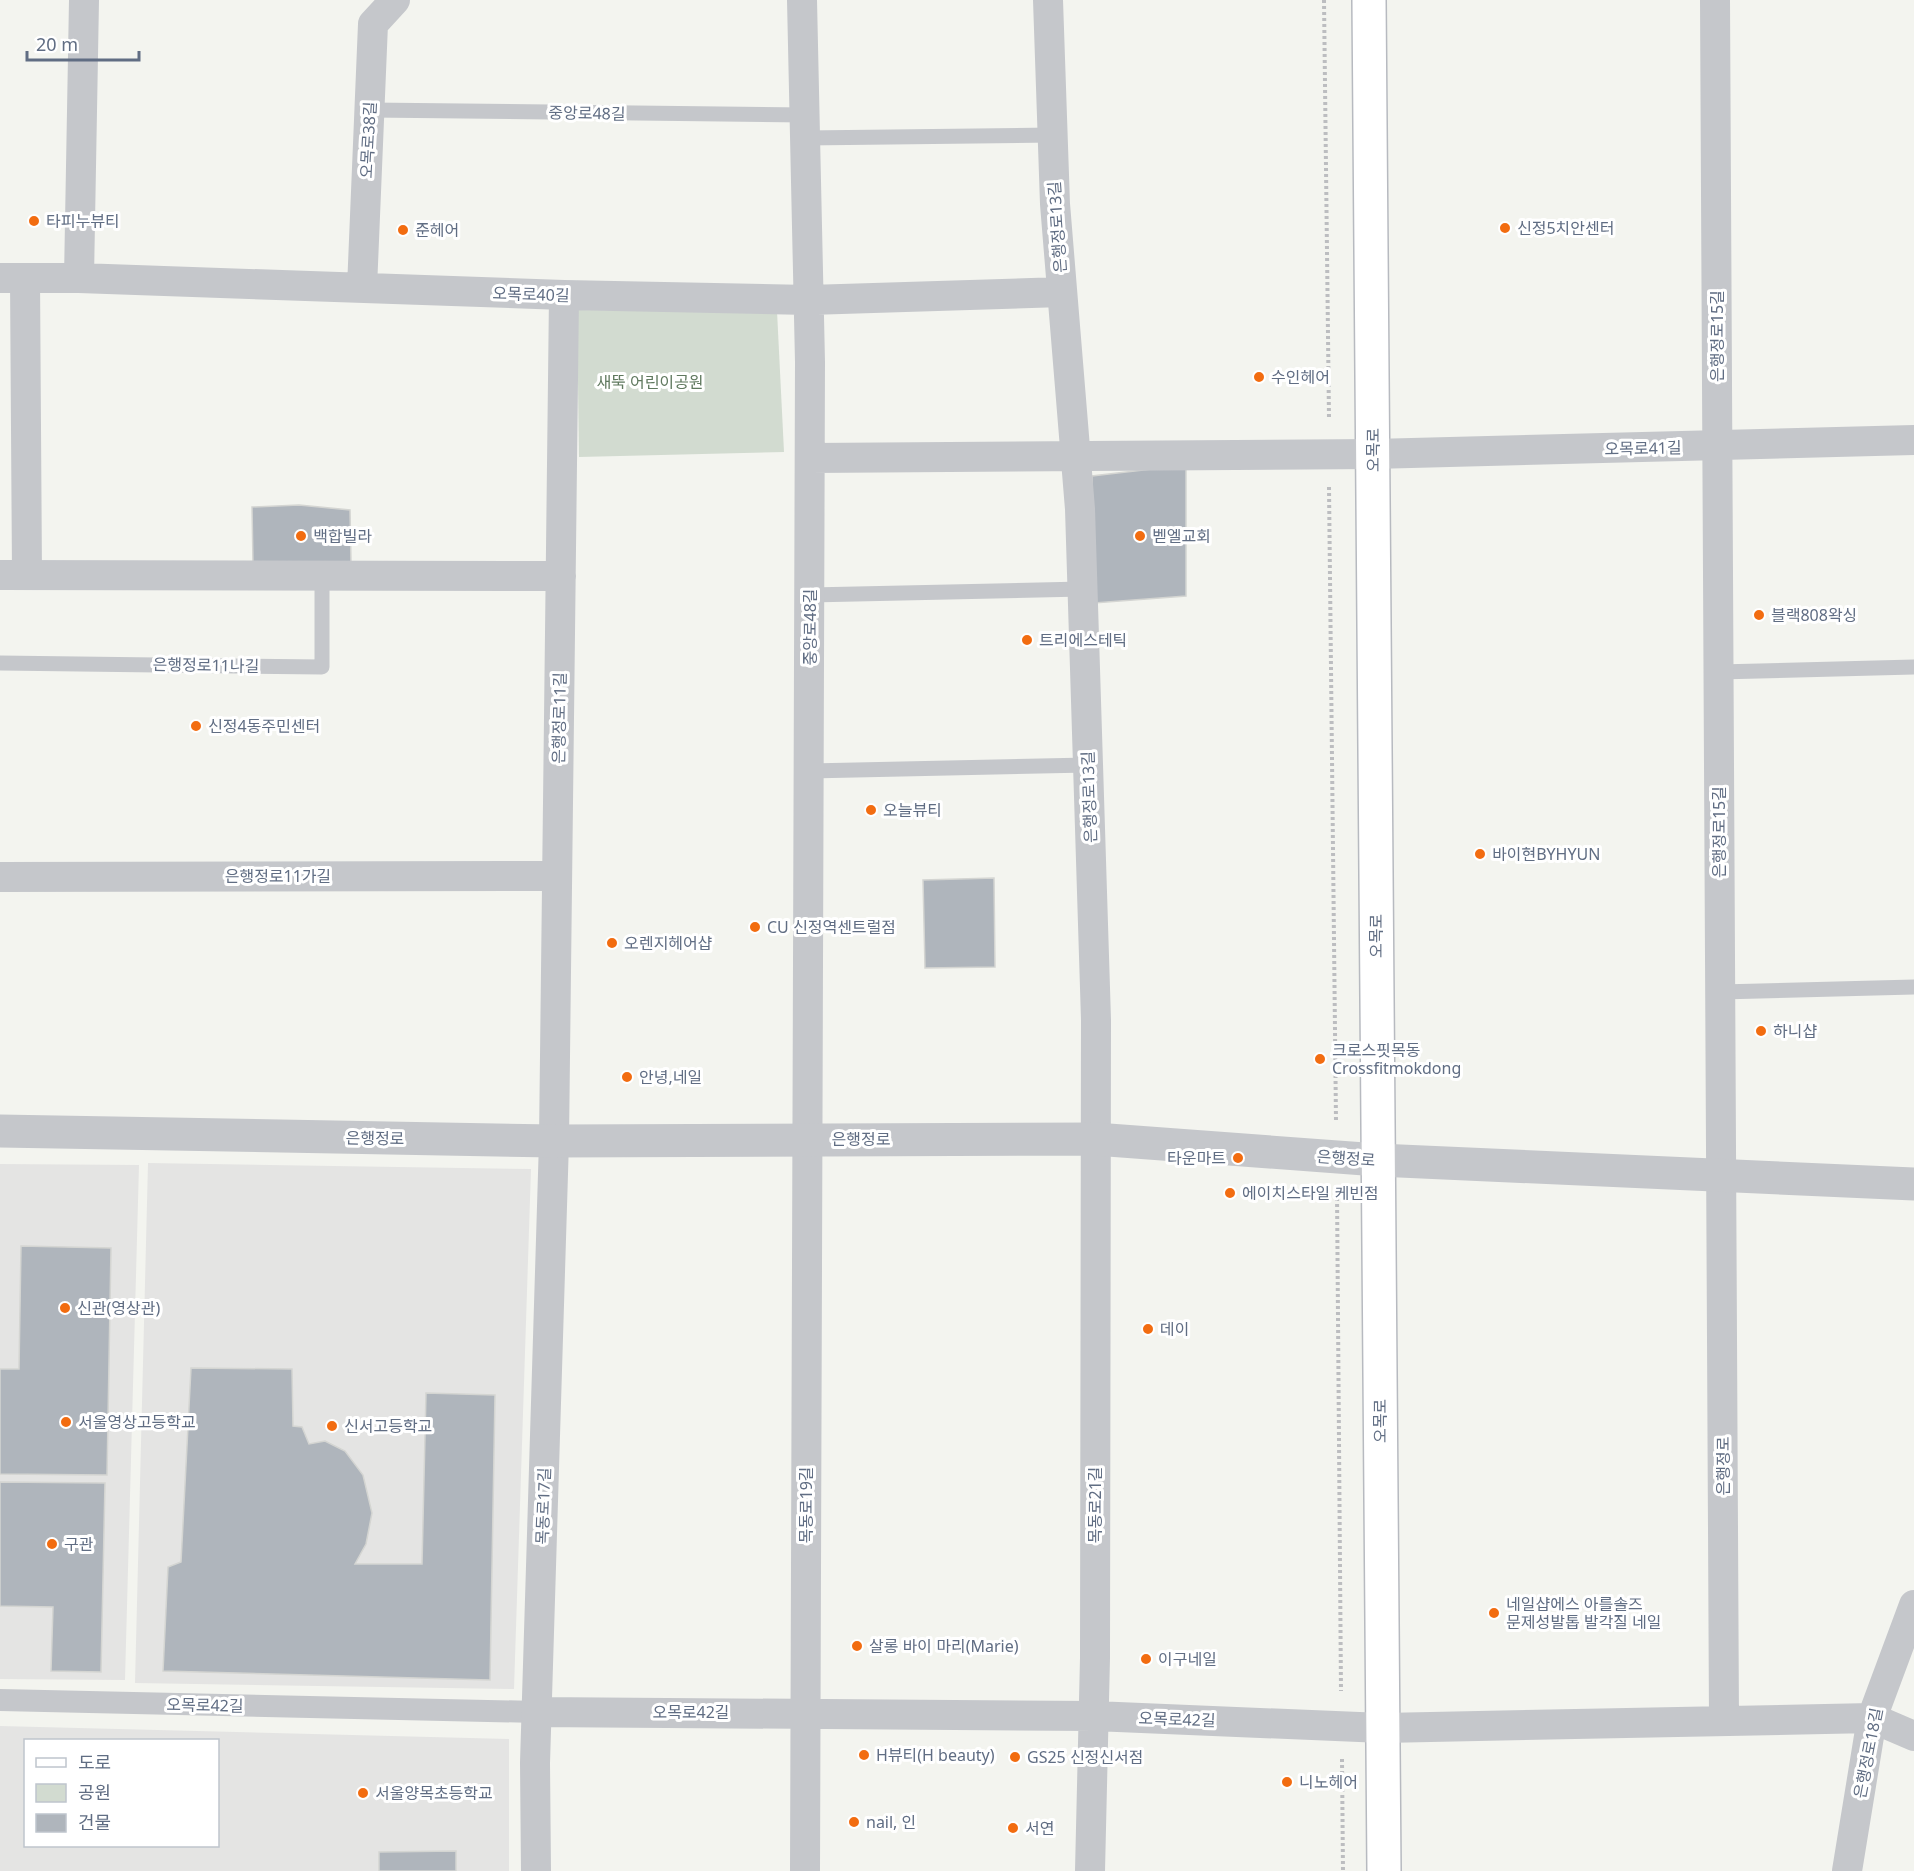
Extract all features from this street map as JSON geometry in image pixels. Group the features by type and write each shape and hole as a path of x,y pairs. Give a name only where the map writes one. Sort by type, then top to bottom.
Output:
{"main road":[{"name":"오목로","path":"1369,0 1384,1871"}],"street":[{"path":"79,278 84,0"},
{"name":"오목로38길","path":"362,288 373,24 395,0"},
{"name":"중앙로48길","path":"802,0 811,458 808,1139"},
{"name":"은행정로13길","path":"1048,0 1052,135 1062,292 1076,454 1083,589 1096,1020 1095,1140"},
{"name":"은행정로15길","path":"1715,0 1721,1175"},
{"path":"13,278 14,575 561,576"},
{"name":"오목로40길","path":"13,278 79,278 564,295 809,300 1062,292"},
{"name":"은행정로11길","path":"554,1141 564,295"},
{"name":"오목로41길","path":"1076,454 1373,454 1914,440"},
{"path":"811,458 1076,454"},
{"name":"은행정로11가길","path":"0,877 557,876"},
{"name":"은행정로","path":"0,1131 554,1141 1095,1140 1378,1160 1914,1184"},
{"name":"목동로19길","path":"805,1871 808,1139"},
{"name":"목동로21길","path":"1090,1871 1094,1716 1095,1140"},
{"name":"목동로17길","path":"536,1871 537,1712 554,1141"},
{"name":"은행정로","path":"1721,1175 1724,1721"},
{"name":"은행정로18길","path":"1847,1871 1872,1718 1914,1605"},
{"name":"오목로42길","path":"0,1700 537,1712 1094,1716 1383,1728 1872,1718"},
{"path":"1872,1718 1914,1736"}],"lane":[{"name":"중앙로48길","path":"370,110 805,127"},
{"path":"805,127 1052,135"},
{"name":"은행정로11나길","path":"0,663 321,667 322,576"},
{"path":"810,595 1083,589"},
{"path":"1718,672 1914,667"},
{"path":"809,771 1088,765"},
{"path":"1720,992 1914,987"}],"path":[{"path":"1324,0 1343,1871"}],"shaded area":[{"name":"신서고등학교","path":"148,1163 531,1169 514,1689 135,1683"},
{"name":"서울영상고등학교","path":"0,1164 139,1165 125,1680 0,1679"},
{"name":"서울양목초등학교","path":"0,1726 509,1739 509,1871 0,1871"}],"green space":[{"name":"새뚝 어린이공원","path":"577,310 777,311 784,452 579,457"}],"building":[{"name":"벧엘교회","path":"1186,465 1186,596 1094,603 1092,476"},
{"name":"백합빌라","path":"299,505 350,510 351,562 253,563 252,507"},
{"path":"994,878 995,967 925,968 923,880"},
{"name":"신관(영상관)","path":"21,1246 111,1248 107,1475 0,1474 0,1369 19,1369"},
{"path":"191,1368 292,1369 293,1426 302,1427 309,1444 325,1441 345,1451 363,1475 372,1513 366,1544 355,1564 422,1564 426,1393 495,1395 490,1680 163,1671 168,1567 181,1562"},
{"name":"구관","path":"0,1482 105,1483 101,1672 51,1671 53,1607 0,1606"},
{"path":"456,1851 456,1871 379,1871 379,1852"}],"place":[{"name":"타피누뷰티","path":"34,221"},
{"name":"신정5치안센터","path":"1505,228"},
{"name":"준헤어","path":"403,230"},
{"name":"수인헤어","path":"1259,377"},
{"name":"백합빌라","path":"301,536"},
{"name":"벧엘교회","path":"1140,536"},
{"name":"블랙808왁싱","path":"1759,615"},
{"name":"트리에스테틱","path":"1027,640"},
{"name":"신정4동주민센터","path":"196,726"},
{"name":"오늘뷰티","path":"871,810"},
{"name":"바이현BYHYUN","path":"1480,854"},
{"name":"CU 신정역센트럴점","path":"755,927"},
{"name":"오렌지헤어샵","path":"612,943"},
{"name":"하니샵","path":"1761,1031"},
{"name":"크로스핏목동 Crossfitmokdong","path":"1320,1059"},
{"name":"안녕,네일","path":"627,1077"},
{"name":"타운마트","path":"1238,1158"},
{"name":"에이치스타일 케빈점","path":"1230,1193"},
{"name":"신관(영상관)","path":"65,1308"},
{"name":"데이","path":"1148,1329"},
{"name":"서울영상고등학교","path":"66,1422"},
{"name":"신서고등학교","path":"332,1426"},
{"name":"구관","path":"52,1544"},
{"name":"네일샵에스 아를솔즈 문제성발톱 발각질 네일","path":"1494,1613"},
{"name":"살롱 바이 마리(Marie)","path":"857,1646"},
{"name":"이구네일","path":"1146,1659"},
{"name":"H뷰티(H beauty)","path":"864,1755"},
{"name":"GS25 신정신서점","path":"1015,1757"},
{"name":"니노헤어","path":"1287,1782"},
{"name":"서울양목초등학교","path":"363,1793"},
{"name":"nail, 인","path":"854,1822"},
{"name":"서연","path":"1013,1828"}]}
